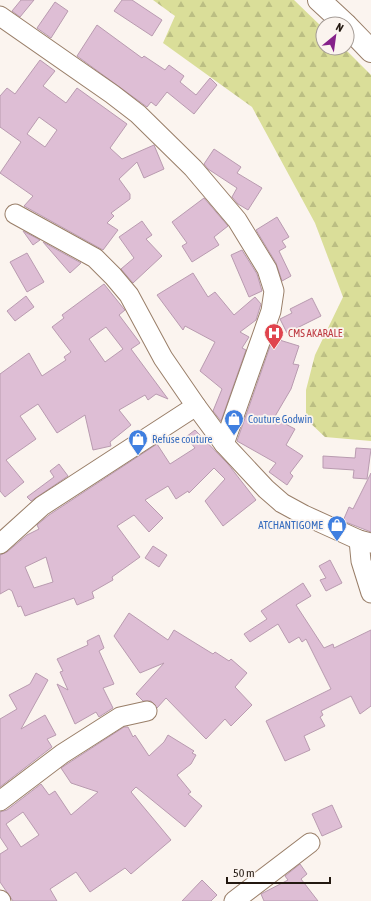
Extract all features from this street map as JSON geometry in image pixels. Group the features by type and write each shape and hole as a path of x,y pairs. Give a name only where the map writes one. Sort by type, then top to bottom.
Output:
{"main road":[{"path":"319,0 336,16"},
{"path":"355,34 371,51"}],"street":[{"path":"0,16 112,94 163,136 229,210 267,269 274,291 274,300 264,336 224,444"},
{"path":"15,214 95,258 113,276 129,295 163,358 196,406 224,444 266,489 282,503 304,515 365,542 361,560 371,594"},
{"path":"0,544 42,506 196,406"},
{"path":"0,801 62,754 120,717 147,711"},
{"path":"234,901 310,843"}],"green space":[{"path":"153,0 294,0 315,20 315,56 352,56 371,75 371,441 325,437 306,419 306,390 315,355 343,297 315,223 252,107 163,43 175,16"}],"building":[{"path":"21,0 34,0 20,17 12,11"},
{"path":"122,0 132,0 162,20 152,36 114,11"},
{"path":"55,2 68,11 51,38 37,28"},
{"path":"97,25 142,58 144,56 165,70 169,65 184,76 180,82 196,95 210,78 217,85 194,114 167,92 156,106 151,102 147,107 77,56"},
{"path":"40,60 55,71 43,86 66,103 77,88 127,124 110,148 122,159 154,145 164,169 144,178 137,162 119,179 130,194 130,199 111,213 114,216 107,223 118,230 103,250 24,206 33,196 0,173 21,142 0,127 0,96 7,88 15,94","holes":["39,117 57,130 45,147 27,134"]},
{"path":"214,149 241,167 237,173 262,188 248,210 238,204 232,197 237,188 208,169 204,164"},
{"path":"204,198 228,226 214,237 219,245 192,262 182,246 187,243 172,222"},
{"path":"277,217 289,237 282,241 286,247 279,251 291,276 282,281 276,263 256,230"},
{"path":"142,221 152,235 146,239 162,256 133,283 121,269 134,258 119,237"},
{"path":"23,231 40,240 33,245"},
{"path":"43,242 81,263 70,273"},
{"path":"242,250 257,274 262,291 249,297 231,255"},
{"path":"27,253 44,282 27,292 10,262"},
{"path":"193,273 208,297 215,292 234,315 255,297 261,304 256,320 240,332 249,337 242,348 246,350 221,421 213,411 222,389 200,371 215,342 185,326 183,330 157,295"},
{"path":"104,284 125,310 119,315 140,343 131,349 168,399 156,394 148,400 145,395 119,410 131,425 110,442 111,446 93,450 85,415 57,433 38,404 20,416 36,439 6,460 24,482 5,497 0,491 0,374 29,353 42,376 66,360 64,357 71,352 52,327 64,318 62,315","holes":["106,327 123,349 105,362 89,339"]},
{"path":"26,296 34,307 15,321 7,311"},
{"path":"312,298 321,316 287,333 280,319 292,313 290,309"},
{"path":"273,338 299,346 293,364 299,365 291,389 274,418 295,429 286,445 303,456 290,473 293,476 287,485 269,472 276,463 237,441"},
{"path":"195,430 228,464 256,500 223,526 205,501 225,479 214,468 189,493 188,491 176,499 168,486 145,500 163,518 149,532 134,515 117,526 140,557 112,577 113,580 92,592 94,598 77,605 74,598 25,616 21,606 18,607 12,591 9,589 0,594 0,555 7,552 27,535 39,529 37,525 49,515 157,444 170,464 195,448 186,437","holes":["46,557 53,582 34,588 25,567"]},
{"path":"356,448 371,449 367,479 353,478 354,470 323,468 323,456 355,458"},
{"path":"59,464 68,476 31,501 27,497 54,477 50,471"},
{"path":"371,473 371,532 343,521 349,507 353,509"},
{"path":"153,546 167,555 159,567 145,558"},
{"path":"330,560 342,583 326,591 320,580 326,578 319,566"},
{"path":"303,583 311,596 296,605 324,648 333,644 334,648 371,630 371,706 360,714 351,696 321,711 323,715 320,717 325,726 304,736 310,750 285,761 266,721 331,689 306,639 302,642 299,637 289,643 278,624 250,642 244,634 267,619 261,611"},
{"path":"129,613 168,640 174,630 213,654 215,652 229,661 231,659 247,673 235,687 252,705 231,726 225,719 206,739 166,698 157,708 151,701 143,701 136,694 164,663 140,673 114,636"},
{"path":"99,635 104,648 99,651 114,684 103,688 113,708 99,717 96,712 75,724 57,684 68,690 60,672 63,671 57,659 88,645 87,641"},
{"path":"36,673 48,680 21,729 45,715 56,735 47,739 52,747 0,787 0,719 17,709 9,695 30,684"},
{"path":"124,727 128,727 133,737 135,735 149,756 164,742 168,735 194,751 192,753 196,755 191,764 177,775 191,792 188,794 202,806 185,827 136,787 131,792 171,840 131,874 125,868 90,892 76,872 50,889 57,901 13,901 0,882 0,854 8,849 0,837 0,812 7,810 41,784 49,795 55,791 71,815 98,792 71,783 61,768","holes":["23,812 39,835 21,847 6,824"]},
{"path":"332,805 342,827 322,836 312,814"},
{"path":"300,864 307,874 301,879 318,901 264,901 261,894 288,880 285,876"},
{"path":"202,880 217,895 211,901 182,901"}],"place":[{"name":"CMS AKARALE","path":"274,350"},
{"name":"Couture Godwin","path":"234,436"},
{"name":"Refuse couture","path":"138,456"},
{"name":"ATCHANTIGOME","path":"337,542"}]}
